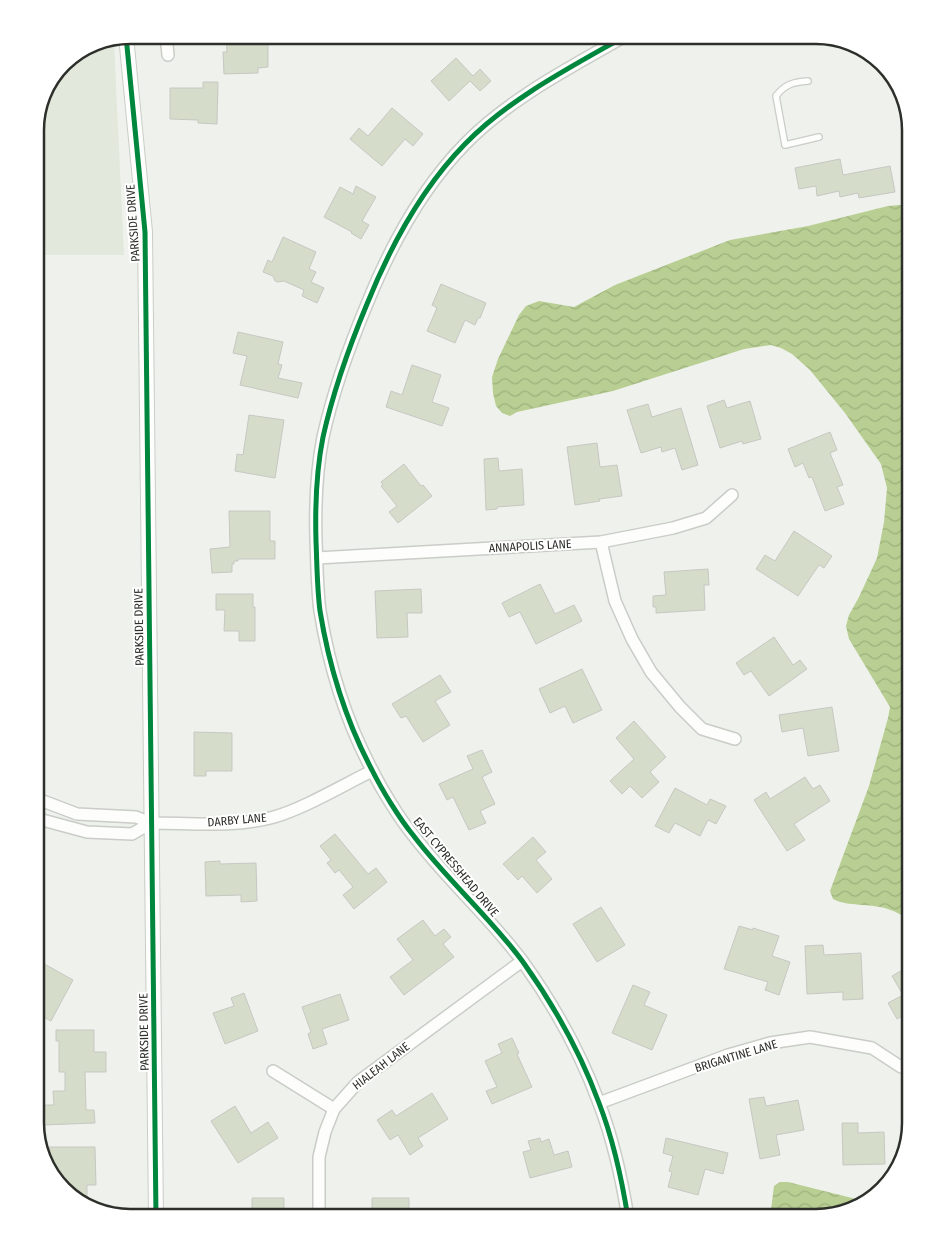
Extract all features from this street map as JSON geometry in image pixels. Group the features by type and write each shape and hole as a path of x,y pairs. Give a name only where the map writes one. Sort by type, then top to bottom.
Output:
{"street":[{"name":"PARKSIDE DRIVE","path":"127,44 145,232 156,1209"},
{"path":"167,44 168,55"},
{"name":"EAST CYPRESSHEAD DRIVE","path":"611,44 539,86 500,113 465,144 433,183 404,227 379,275 337,384 323,439 315,496 320,608 331,666 351,724 372,771 412,834 522,961 552,1006 576,1052 599,1103 614,1153 626,1209"},
{"name":"ANNAPOLIS LANE","path":"317,558 601,542 673,528 706,518 732,495"},
{"path":"601,542 615,601 632,639 651,672 680,707 702,729 735,739"},
{"name":"DARBY LANE","path":"151,824 228,823 274,817 372,771"},
{"path":"44,801 77,814 136,817 151,824"},
{"path":"44,820 87,832 132,834 151,824"},
{"name":"HIALEAH LANE","path":"319,1209 319,1157 325,1132 334,1109 358,1082 522,961"},
{"name":"BRIGANTINE LANE","path":"599,1103 728,1055 770,1043 810,1037 872,1048 901,1067"},
{"path":"273,1071 334,1109"}],"lane":[{"path":"808,81 797,82 783,87 776,96 785,145 819,137"}],"shaded area":[{"path":"114,45 124,255 44,255 44,124 47,107 61,77 73,65 87,55"}],"water":[{"path":"888,206 902,206 902,915 883,908 837,901 833,899 830,891 869,786 890,707 849,639 846,626 849,615 877,558 884,522 887,488 881,464 845,413 810,370 792,354 771,345 744,349 613,391 517,412 510,416 502,413 496,406 492,377 498,359 519,315 526,306 539,301 574,307 615,285 730,240 808,226"},
{"path":"780,1182 788,1182 856,1199 828,1209 771,1209 774,1186"}],"building":[{"path":"227,44 268,44 268,67 258,68 258,73 224,74 223,52 227,52"},
{"path":"456,58 473,76 480,69 491,81 480,91 470,81 449,101 431,81"},
{"path":"203,82 218,82 217,124 198,123 198,120 170,119 170,88 203,88"},
{"path":"392,108 423,134 413,146 405,139 382,166 350,139 359,128 368,136"},
{"path":"840,159 843,175 890,166 895,192 859,198 858,193 840,197 839,191 817,196 816,186 799,189 795,168"},
{"path":"356,186 376,197 362,221 369,225 361,239 324,217 340,187 353,194"},
{"path":"283,237 316,252 309,269 316,272 311,282 324,288 317,303 302,296 304,290 284,281 275,281 273,276 263,272 268,260 272,262"},
{"path":"441,284 486,303 475,325 465,320 455,343 427,331 437,308 432,305"},
{"path":"238,332 283,342 278,364 282,365 278,378 302,383 298,398 240,385 247,356 233,353"},
{"path":"412,365 441,375 432,402 449,408 442,426 386,407 391,391 402,395"},
{"path":"724,400 727,408 750,401 761,439 743,444 742,441 720,448 707,406"},
{"path":"648,404 652,417 681,408 698,465 682,470 675,448 662,452 661,447 641,453 627,410"},
{"path":"249,415 284,420 275,478 235,471 237,454 243,455"},
{"path":"830,432 837,450 830,453 843,485 837,487 844,504 825,511 812,477 809,478 803,463 795,467 788,449"},
{"path":"597,443 600,467 617,465 622,496 575,505 567,447"},
{"path":"498,458 499,471 522,469 524,505 497,507 497,509 486,510 484,459"},
{"path":"404,464 421,486 423,485 432,496 398,523 389,512 397,506 381,486 383,485 381,482"},
{"path":"229,511 270,511 270,541 275,541 275,559 238,559 238,561 234,561 234,564 232,564 232,572 212,573 210,549 230,547"},
{"path":"794,531 832,556 824,568 819,565 798,596 756,569 765,555 775,561"},
{"path":"708,569 709,585 704,585 705,610 656,613 656,607 653,607 653,596 666,595 664,572"},
{"path":"540,584 555,614 574,605 582,621 536,644 520,612 509,617 502,603"},
{"path":"421,589 422,613 407,613 408,637 377,638 375,591"},
{"path":"216,594 253,594 255,641 239,641 239,631 224,631 225,610 216,610"},
{"path":"774,637 793,665 800,660 807,669 769,696 751,671 744,675 736,663"},
{"path":"582,669 602,710 573,723 565,706 550,713 539,689"},
{"path":"440,675 451,692 435,701 450,725 423,742 406,716 401,718 392,704"},
{"path":"832,707 839,751 808,756 803,728 782,732 779,715"},
{"path":"634,721 666,757 650,772 659,782 642,798 630,786 622,794 610,781 634,759 616,738"},
{"path":"194,732 232,733 232,771 206,771 206,776 194,776"},
{"path":"482,750 492,772 482,777 495,804 480,811 486,823 469,830 453,797 447,800 439,784 473,769 467,756"},
{"path":"805,777 813,789 820,785 830,801 794,824 805,840 787,851 754,800 766,792 770,799"},
{"path":"675,788 707,805 710,799 726,806 716,824 708,820 700,836 675,823 669,833 655,826"},
{"path":"335,834 368,874 376,868 387,882 354,909 343,895 353,887 339,870 335,873 327,863 331,860 320,846"},
{"path":"533,837 546,852 536,860 552,879 537,893 522,876 518,880 503,864"},
{"path":"220,861 220,864 256,863 257,901 241,902 241,895 206,896 205,862"},
{"path":"601,907 625,945 597,962 573,924"},
{"path":"423,920 435,936 444,929 451,937 443,944 454,957 404,995 390,977 413,960 397,939"},
{"path":"739,926 779,936 772,956 790,962 779,995 765,990 768,982 724,969"},
{"path":"823,945 824,955 861,953 863,999 843,1000 843,992 807,994 805,946"},
{"path":"44,964 73,980 51,1021 44,1018"},
{"path":"902,970 902,993 892,976"},
{"path":"633,985 650,992 644,1005 667,1015 652,1050 612,1033"},
{"path":"244,993 258,1031 225,1044 213,1013 234,1006 231,998"},
{"path":"340,994 349,1020 322,1029 327,1044 313,1049 308,1034 311,1032 302,1007"},
{"path":"902,996 902,1016 897,1019 888,1003"},
{"path":"56,1030 94,1030 94,1052 106,1052 106,1072 85,1072 86,1110 94,1110 95,1123 44,1125 44,1105 54,1105 53,1091 65,1091 65,1072 59,1072 59,1041 56,1041"},
{"path":"512,1038 532,1087 492,1104 486,1091 497,1087 485,1061 502,1053 498,1044"},
{"path":"432,1093 448,1119 418,1138 423,1146 410,1155 398,1135 390,1140 377,1120 392,1110 396,1116"},
{"path":"764,1097 766,1106 798,1100 804,1130 776,1135 780,1155 760,1159 749,1099"},
{"path":"235,1106 251,1133 268,1122 278,1138 238,1163 211,1121"},
{"path":"842,1123 858,1123 858,1133 884,1132 885,1164 843,1165"},
{"path":"540,1138 541,1142 549,1139 554,1155 568,1151 572,1167 530,1178 523,1152 531,1150 528,1141"},
{"path":"666,1138 728,1153 723,1174 705,1169 698,1195 668,1187 672,1172 669,1171 673,1156 663,1153"},
{"path":"49,1147 95,1147 96,1185 87,1185 87,1198 65,1180 49,1153"},
{"path":"252,1198 284,1198 284,1209 252,1209"},
{"path":"372,1198 409,1198 409,1209 372,1209"}],"cycle path":[{"path":"127,44 145,232 156,1209"},
{"path":"611,44 542,84 501,112 483,127 449,161 408,220 386,261 360,320 332,403 323,437 317,476 316,541 318,594 324,632 334,673 354,732 376,778 408,828 426,852 510,945 534,978 555,1012 584,1066 604,1117 609,1131 626,1209"}]}
